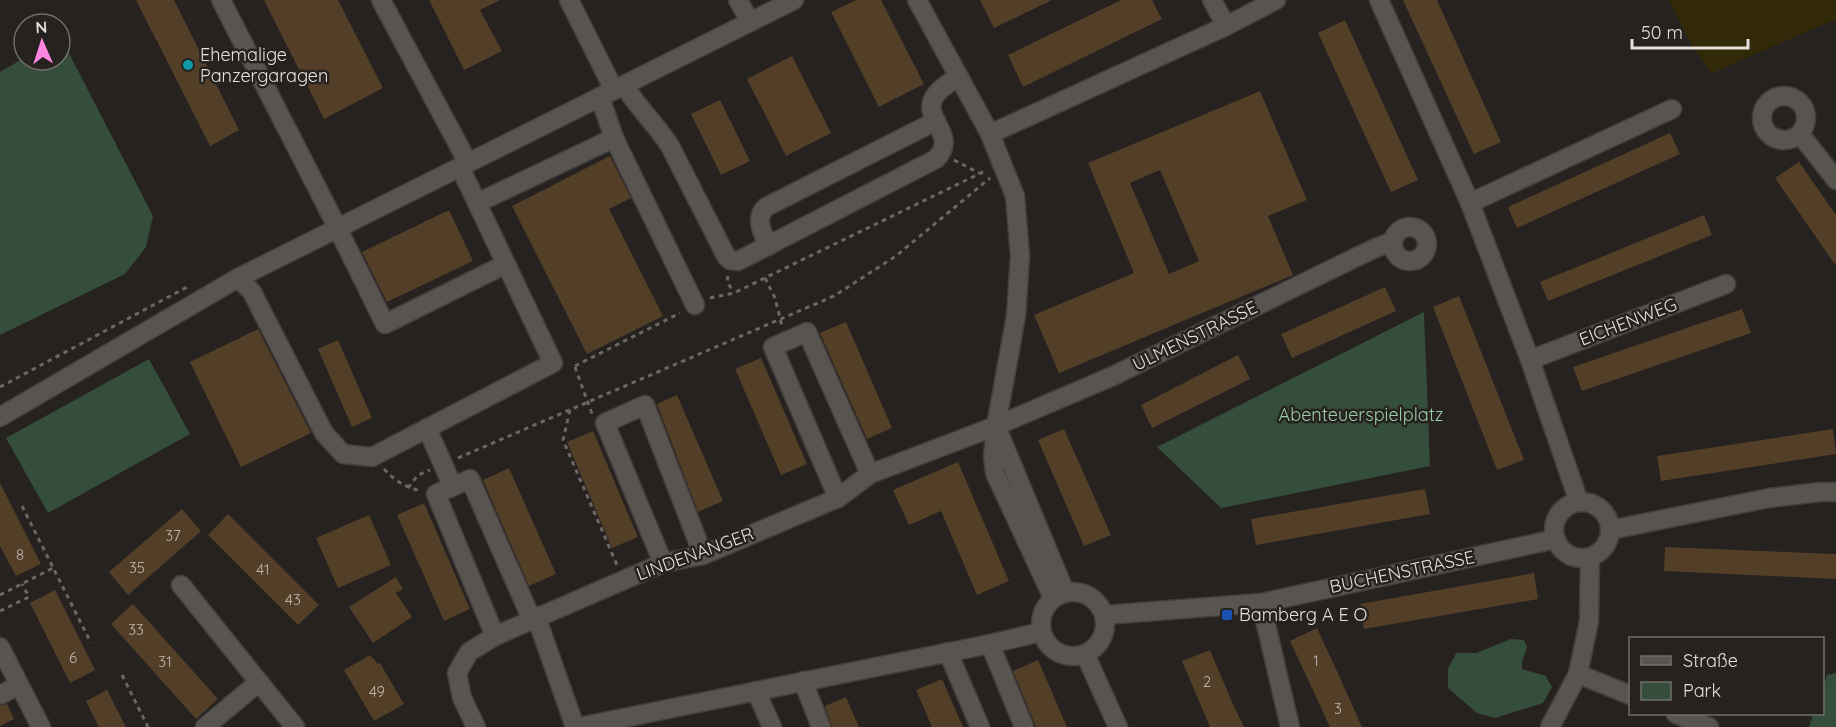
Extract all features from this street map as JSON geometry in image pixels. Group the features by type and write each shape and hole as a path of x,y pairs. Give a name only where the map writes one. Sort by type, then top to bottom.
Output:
{"street":[{"path":"220,0 385,324 506,264"},
{"path":"238,278 252,292 324,433 343,454 372,457 554,363 477,203 464,165 381,0"},
{"path":"569,0 612,91 614,138 695,305"},
{"path":"738,0 750,22"},
{"path":"0,417 238,278 794,0"},
{"path":"918,0 990,134 1015,196 1020,256 1016,316 996,426 1059,595"},
{"path":"1212,0 1226,26"},
{"path":"990,134 1226,26 1276,0"},
{"path":"1379,0 1470,203 1530,360 1579,502"},
{"path":"612,91 635,103 660,130 726,256 730,260 738,261 936,159 945,147 945,140 932,112 933,98 942,86 959,77"},
{"path":"1470,203 1672,109"},
{"path":"768,246 759,220 761,211 766,207 936,121"},
{"path":"1800,134 1836,180"},
{"path":"477,203 614,138"},
{"name":"ULMENSTRASSE","path":"996,426 1113,376 1393,241"},
{"name":"EICHENWEG","path":"1530,360 1726,284"},
{"path":"838,498 773,347 807,332 870,474"},
{"path":"663,563 605,423 645,405 703,555"},
{"name":"LINDENANGER","path":"476,727 462,698 457,674 469,652 495,636 663,563 703,555 838,498 870,474 996,426"},
{"path":"427,428 453,487"},
{"path":"495,636 436,494 470,479 528,611 537,619 577,727 614,724 756,691 990,645 1041,632"},
{"path":"1610,530 1769,498 1836,492"},
{"path":"1579,502 1595,505 1603,511 1609,520 1610,530 1606,546 1599,553 1590,557 1575,557 1560,547 1554,529 1556,519 1562,511 1569,505 1579,502"},
{"name":"BUCHENSTRASSE","path":"1104,615 1261,603 1556,539"},
{"path":"1550,727 1578,674 1589,621 1590,557"},
{"path":"181,585 295,727"},
{"path":"1077,591 1089,596 1099,604 1104,615 1106,627 1102,638 1085,654 1064,655 1053,650 1041,632 1042,613 1059,595 1077,591"},
{"path":"1261,603 1290,727"},
{"path":"990,645 1024,727"},
{"path":"0,647 41,727"},
{"path":"948,652 980,727"},
{"path":"1085,654 1118,727"},
{"path":"1578,674 1629,695"},
{"path":"803,681 821,727"},
{"path":"205,727 259,682"},
{"path":"0,695 20,685"},
{"path":"756,691 772,727"},
{"path":"1679,715 1709,727"}],"path":[{"path":"942,153 979,173"},
{"path":"605,423 593,418 575,366 695,305 715,296 734,293 1002,162"},
{"path":"408,488 418,475 834,296 896,256 987,183 1002,162"},
{"path":"765,278 775,298 779,320 789,340"},
{"path":"570,410 563,440 624,580"},
{"path":"372,457 393,479 408,488 436,494"},
{"path":"22,506 91,643"},
{"path":"0,595 53,568"},
{"path":"0,611 29,597 22,584"},
{"path":"122,675 148,727"}],"green space":[{"path":"72,59 153,216 146,247 125,274 0,335 0,72 12,65 12,72 72,72"},
{"name":"Abenteuerspielplatz","path":"1424,312 1430,466 1221,508 1157,447"},
{"path":"149,359 190,434 48,513 6,438"},
{"path":"1511,639 1524,640 1527,647 1522,669 1546,676 1552,687 1543,703 1495,718 1477,713 1448,688 1448,669 1456,653 1476,653"},
{"path":"1836,673 1836,727 1809,727 1813,715 1824,715 1824,685 1827,675"}],"sand":[{"path":"1669,0 1836,0 1836,19 1712,73 1694,50"}],"building":[{"name":"Ehemalige Panzergaragen","path":"136,0 174,0 239,130 210,146"},
{"path":"264,0 338,0 383,88 324,119"},
{"path":"429,0 500,0 480,10 502,51 464,70"},
{"path":"856,0 881,0 924,84 879,107 831,12"},
{"path":"980,0 1052,0 994,28"},
{"path":"1121,0 1152,0 1162,19 1023,87 1008,55"},
{"path":"1403,0 1437,0 1501,142 1474,154"},
{"path":"1345,20 1418,180 1391,192 1318,33"},
{"path":"792,56 831,133 786,156 747,79"},
{"path":"1260,91 1307,200 1268,216 1293,275 1059,373 1034,315 1134,273 1088,163","holes":["1160,170 1199,261 1169,274 1130,183"]},
{"path":"720,100 750,161 721,175 691,114"},
{"path":"1670,133 1680,154 1517,228 1508,207"},
{"path":"610,156 631,198 609,209 663,316 587,354 512,206"},
{"path":"1799,162 1836,215 1836,266 1775,178"},
{"path":"449,210 473,261 387,302 362,252"},
{"path":"1704,215 1712,235 1548,301 1540,282"},
{"path":"1385,287 1396,311 1292,358 1281,334"},
{"path":"1459,296 1524,460 1497,470 1433,307"},
{"path":"1742,309 1751,333 1582,391 1573,367"},
{"path":"846,322 892,428 867,439 820,333"},
{"path":"258,329 311,433 241,467 190,362"},
{"path":"338,340 372,418 352,427 318,349"},
{"path":"1238,355 1250,379 1152,428 1141,405"},
{"path":"761,358 807,464 781,475 735,369"},
{"path":"677,395 723,501 698,512 657,404"},
{"path":"1064,429 1111,535 1084,546 1038,440"},
{"path":"1833,429 1836,454 1661,481 1657,456"},
{"path":"593,431 638,537 612,548 567,442"},
{"path":"958,462 1009,581 977,595 941,511 909,525 893,490"},
{"path":"509,468 556,574 529,586 483,480"},
{"path":"0,483 41,564 16,576 0,546"},
{"path":"1425,489 1430,514 1256,545 1251,519"},
{"path":"424,503 470,609 444,621 397,515"},
{"path":"182,509 201,531 128,595 109,572"},
{"path":"228,514 319,605 298,625 208,535"},
{"path":"369,515 391,565 338,588 316,538"},
{"path":"1665,547 1836,554 1836,579 1664,571"},
{"path":"1534,573 1538,599 1364,629 1360,604"},
{"path":"396,577 403,589 396,593 412,617 373,643 349,607"},
{"path":"55,590 95,670 70,683 30,603"},
{"path":"133,604 218,699 196,719 111,624"},
{"path":"1317,628 1362,727 1330,727 1290,641"},
{"path":"1210,650 1244,727 1210,727 1182,661"},
{"path":"370,655 378,664 380,663 404,704 374,721 344,670"},
{"path":"1038,660 1067,727 1036,727 1013,671"},
{"path":"942,679 963,727 932,727 916,690"},
{"path":"107,690 126,727 99,727 86,701"},
{"path":"846,697 859,727 832,727 825,706"},
{"path":"7,704 14,719 0,726 0,706"}],"place":[{"name":"Ehemalige Panzergaragen","path":"188,65"},
{"name":"Bamberg A E O","path":"1227,615"}]}
